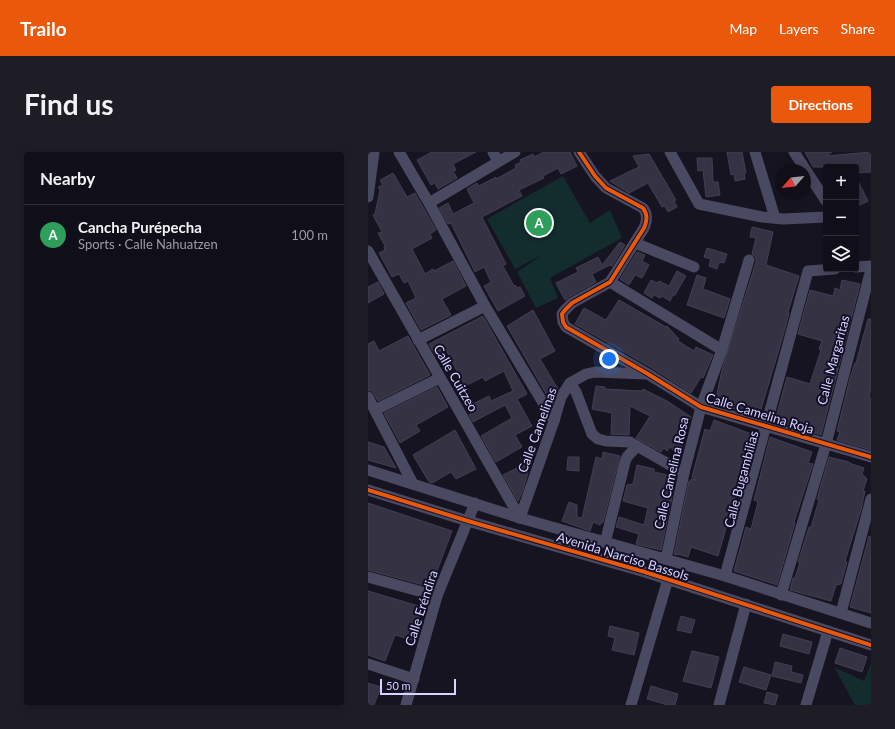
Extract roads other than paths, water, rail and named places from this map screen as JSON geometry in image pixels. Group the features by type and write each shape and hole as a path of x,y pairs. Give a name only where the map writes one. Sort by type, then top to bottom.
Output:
{"street":[{"path":"368,196 374,152"},
{"path":"399,152 429,203 485,306 554,421"},
{"path":"429,203 495,157 515,152"},
{"path":"579,152 595,176 606,188 643,208 647,214 647,221 644,228 610,282 722,350"},
{"path":"670,152 699,204 762,217 823,216"},
{"path":"755,152 775,218"},
{"path":"794,152 825,200"},
{"path":"635,243 694,267"},
{"name":"Calle Cuitzeo","path":"368,251 520,518"},
{"name":"Calle Camelina Rosa","path":"666,559 684,473 701,407 722,350 749,260"},
{"path":"859,267 871,266"},
{"name":"Calle Bugambilias","path":"725,576 808,271 823,270"},
{"name":"Calle Margaritas","path":"781,595 826,444 871,270"},
{"name":"Calle Camelina Roja","path":"610,282 572,303 564,310 562,314 563,322 566,327 648,374 701,407 871,457"},
{"path":"418,340 485,306"},
{"name":"Calle Camelinas","path":"520,518 561,397 570,383 586,374 595,372 648,374"},
{"path":"376,410 440,378"},
{"path":"570,383 576,392 592,434 598,439 606,441 630,442 684,473"},
{"path":"368,397 413,484"},
{"path":"605,543 627,456 637,446"},
{"name":"Avenida Narciso Bassols","path":"368,470 520,518 725,576 871,623"},
{"name":"Avenida Narciso Bassols","path":"368,490 468,521 668,579 871,644"},
{"path":"841,613 871,499"},
{"name":"Calle Eréndira","path":"406,705 437,596 475,503"},
{"path":"368,577 437,596"},
{"path":"631,705 668,579"},
{"path":"719,705 746,604"},
{"path":"806,705 828,631"},
{"path":"368,664 414,679"}],"place":[{"name":"Cancha Purépecha","path":"539,223"}]}
